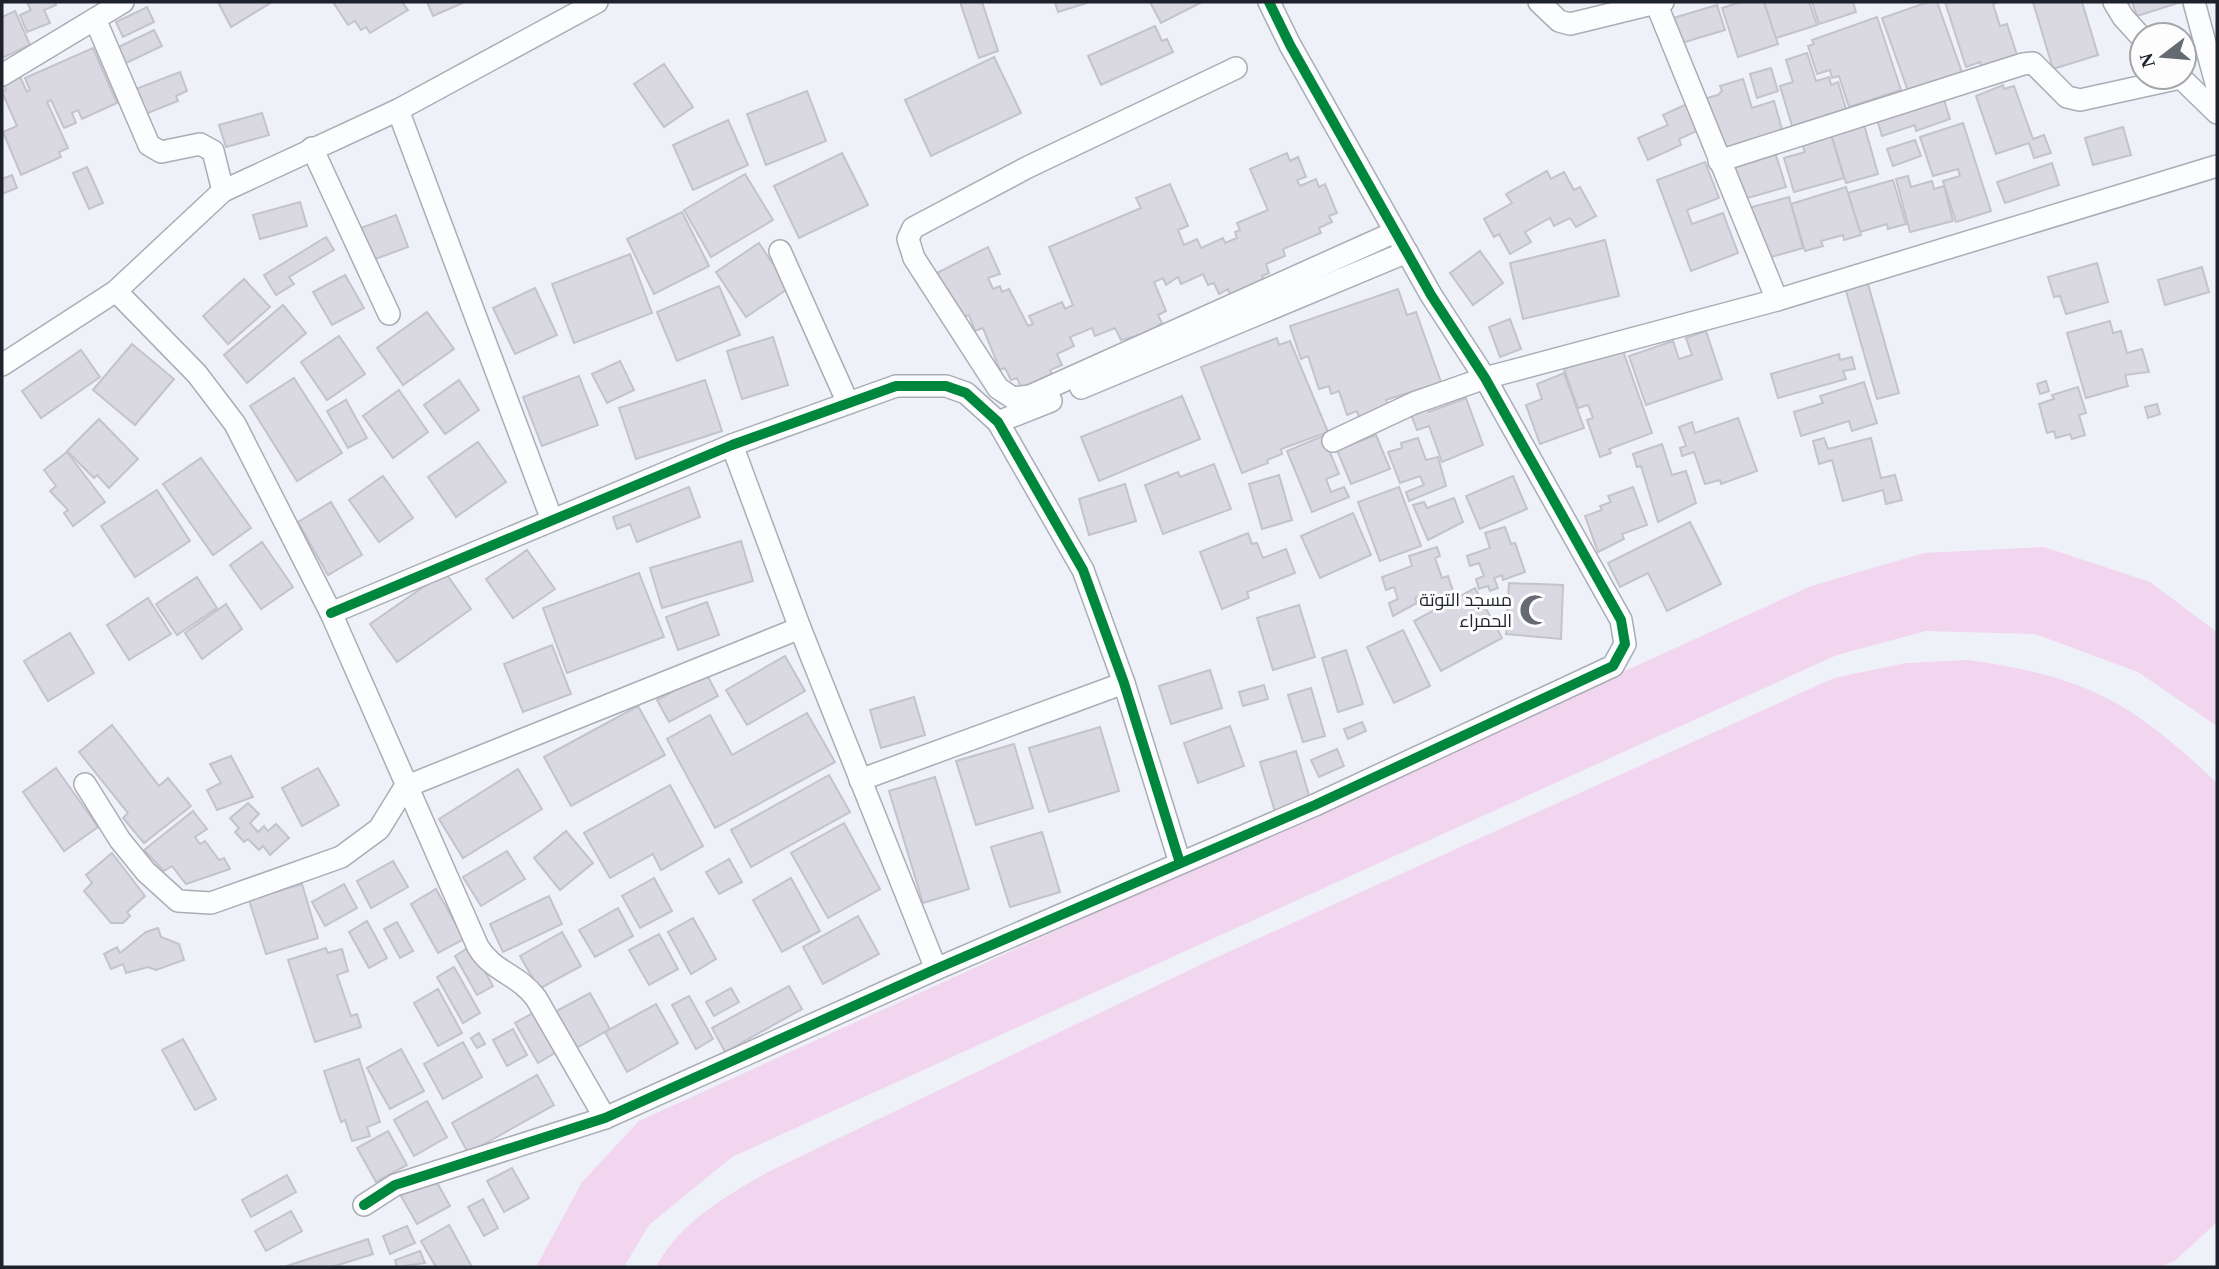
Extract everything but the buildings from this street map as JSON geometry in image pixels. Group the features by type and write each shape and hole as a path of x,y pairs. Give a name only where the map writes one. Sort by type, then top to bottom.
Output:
{"street":[{"path":"2,75 123,2"},
{"path":"2,365 116,291 223,191 398,110 597,2"},
{"path":"364,1205 395,1185 605,1118 936,969 1315,805 1612,666 1622,654 1625,644 1621,620 1485,378 1395,232 1269,2"},
{"path":"1539,2 1559,21 1570,24 1660,3 1719,161 1777,300"},
{"path":"2114,2 2128,23"},
{"path":"2194,2 2211,34 2217,87"},
{"path":"95,19 149,145 161,152 200,144 213,151 223,191"},
{"path":"1719,161 2023,64 2033,63 2067,97 2080,100 2128,89"},
{"path":"1236,68 1028,167 913,229 908,239 915,258 998,388 1013,398 1030,396 1395,232"},
{"path":"2194,91 2217,113"},
{"path":"398,110 552,520"},
{"path":"312,148 389,314"},
{"path":"1334,441 1414,403 1485,378 1777,300 2217,166"},
{"path":"780,250 848,403"},
{"path":"998,422 1407,253"},
{"path":"116,291 197,374 235,424 331,613 405,787 478,947 488,964 525,983 605,1118"},
{"path":"331,613 732,445 896,386 946,386 966,393 998,422 1083,570 1124,683 1180,863"},
{"path":"732,445 800,628 936,969"},
{"path":"85,785 120,840 146,872 178,901 211,903 341,857 379,829 405,787 800,628"},
{"path":"860,780 1124,683"}],"shaded area":[{"path":"2044,547 2150,582 2217,632 2217,726 2138,672 2035,634 1926,631 1837,655 732,1157 649,1225 624,1267 536,1267 582,1182 639,1121 1811,586 1924,553"},
{"path":"1968,660 2045,675 2105,697 2159,732 2217,783 2217,1222 2176,1260 2160,1267 656,1267 678,1236 705,1212 768,1172 1204,963 1834,678 1906,663"}],"cycle path":[{"path":"364,1205 395,1185 605,1118 936,969 1315,805 1613,666 1625,644 1621,620 1485,378 1431,295 1290,45 1269,2"},
{"path":"331,613 732,445 896,386 946,386 966,393 998,422 1083,570 1124,683 1180,863"}],"place":[{"name":"مسجد التوتة الحمراء","path":"1535,610"}]}
